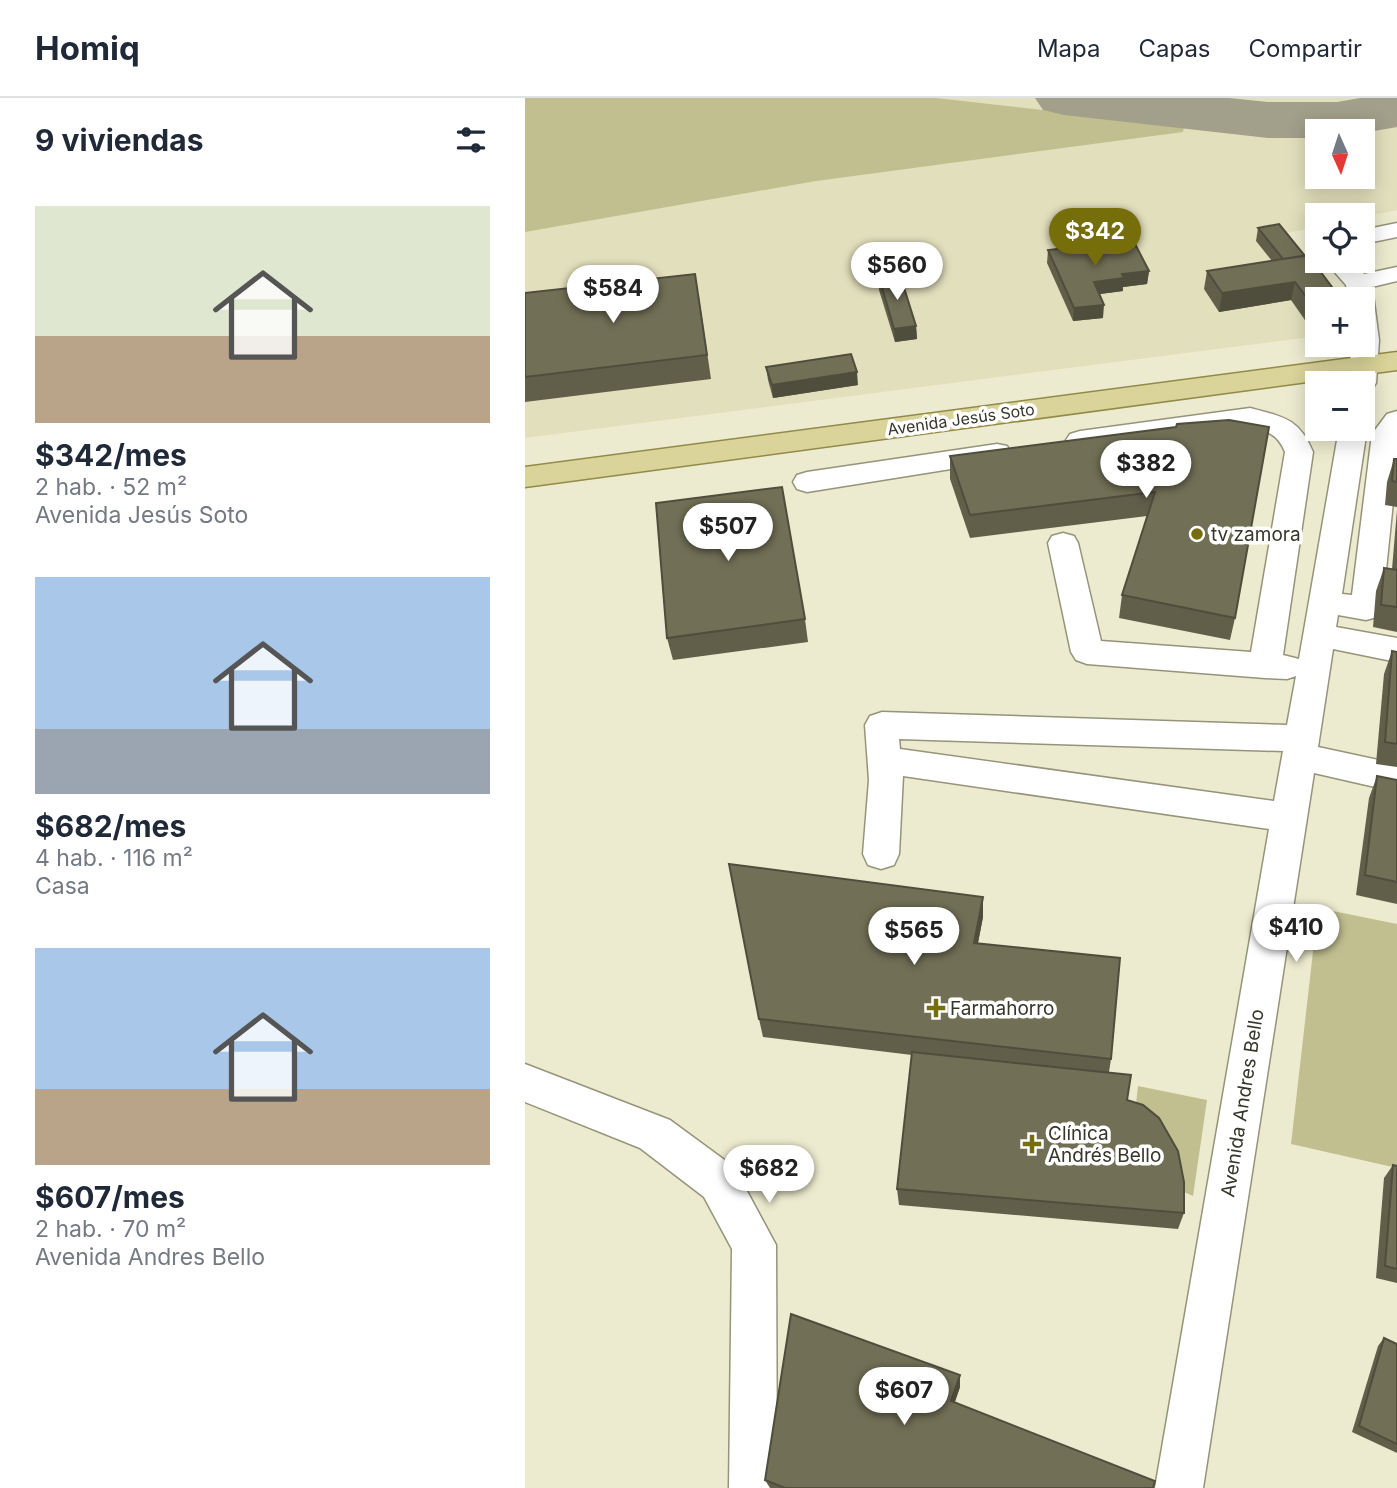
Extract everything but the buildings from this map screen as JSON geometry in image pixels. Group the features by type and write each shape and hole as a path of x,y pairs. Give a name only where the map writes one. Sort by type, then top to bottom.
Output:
{"main road":[{"name":"Avenida Jesús Soto","path":"1375,350 1397,336"},
{"name":"Avenida Jesús Soto","path":"525,450 1305,348"},
{"name":"Avenida Jesús Soto","path":"525,477 1364,357 1397,361"}],"street":[{"path":"1375,235 1397,230"},
{"path":"1375,288 1397,274"},
{"path":"807,482 1250,417 1278,425 1292,435 1299,452 1265,666"},
{"path":"1063,543 1087,652 1265,666 1366,610 1386,434 1397,421"},
{"name":"Avenida Andres Bello","path":"1179,1488 1351,441"},
{"path":"1340,502 1378,508"},
{"path":"1320,635 1397,650"},
{"path":"881,854 886,780 882,725 1301,747 1397,778"},
{"path":"883,760 1290,818"},
{"path":"525,1083 655,1134 719,1182 754,1245 753,1488"}],"shaded area":[{"path":"525,98 1397,98 1397,210 1375,215 1375,203 1305,203 1305,229 1286,233 1312,287 1305,287 1305,338 525,438"},
{"path":"525,98 936,98 1184,126 1183,132 816,181 525,232"},
{"path":"1318,908 1397,924 1397,1168 1291,1144"},
{"path":"1138,1086 1207,1100 1193,1196 1184,1192 1178,1162 1135,1113"}],"taxiway":[{"path":"1064,98 1268,120 1337,120 1397,109"}],"place":[{"name":"tv zamora","path":"1197,534"},
{"name":"Farmahorro","path":"936,1008"},
{"name":"Clínica Andrés Bello","path":"1032,1144"}]}
